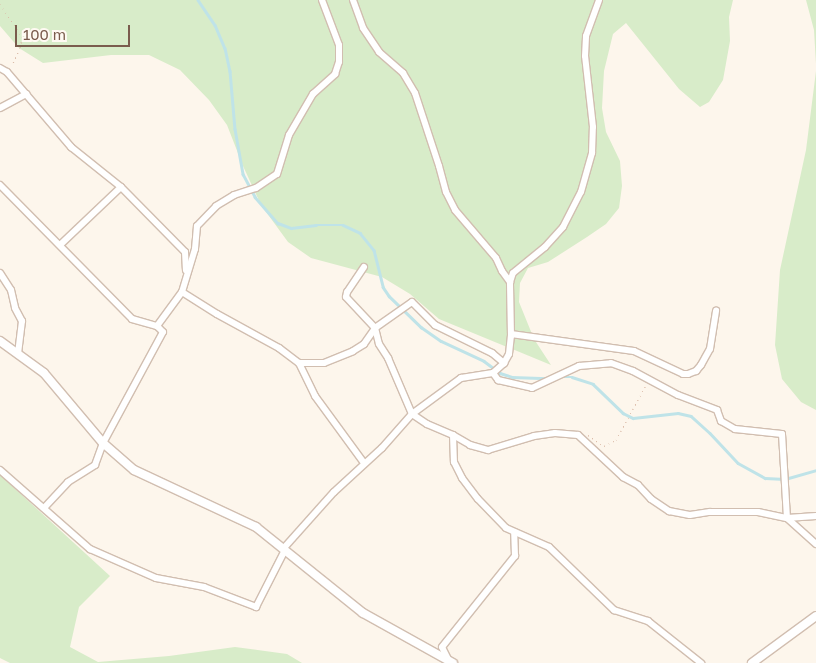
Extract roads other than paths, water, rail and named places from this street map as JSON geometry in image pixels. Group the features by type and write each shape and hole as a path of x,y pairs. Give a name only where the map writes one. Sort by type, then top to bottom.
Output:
{"street":[{"path":"157,326 182,292 195,248 197,226 204,217 234,195 256,188 277,174 283,150 293,127 312,94 335,74 339,62 339,45 322,0"},
{"path":"353,0 363,28 373,44 402,73 414,93 440,166 446,192 455,210 496,258 510,282"},
{"path":"0,470 90,549 156,578 204,587 256,607 284,550 334,492 382,448 412,414 461,378 493,373 504,363 509,354 511,334 510,282 512,273 546,247 562,227 581,192 592,153 593,127 585,56 586,36 599,0"},
{"path":"0,68 7,72 72,147 122,187 185,252 187,273"},
{"path":"0,108 26,94"},
{"path":"0,185 132,319 157,326 163,332 103,443 95,466 68,482 44,508"},
{"path":"60,246 122,187"},
{"path":"364,267 347,292 346,297 375,328 379,344 388,358 412,414 427,424 452,435 470,446 488,450 534,436 556,433 578,435 623,477 638,485 651,499 669,511 690,515 710,512 758,512 787,518 816,516"},
{"path":"0,273 10,290 15,308 22,321 18,352"},
{"path":"182,292 217,314 279,348 299,363 315,396 364,463"},
{"path":"299,363 324,363 353,351 364,344 375,328 412,302 435,325 492,353 504,363"},
{"path":"511,334 634,351 683,374 688,374 696,372 710,349 716,310"},
{"path":"0,341 18,352 44,373 103,443 134,470 256,528 363,612 451,661"},
{"path":"493,373 498,380 532,388 579,366 611,363 633,371 678,395 717,410 721,421 735,428 782,434 787,518 816,544"},
{"path":"452,435 454,462 462,478 478,499 506,528 549,547 614,610 648,621 701,663"},
{"path":"451,661 442,647 515,556 514,532"},
{"path":"752,663 816,616"}],"waterway":[{"path":"198,0 215,25 225,48 230,71 235,129 243,174 255,197 278,223 291,228 316,225 343,225 360,233 374,250 383,287 389,296 421,327 441,341 484,361 500,373 512,377 547,378"},
{"path":"560,377 572,377 593,384 623,413 633,418 678,413 691,416 738,463 765,478 785,479 816,470"}]}
